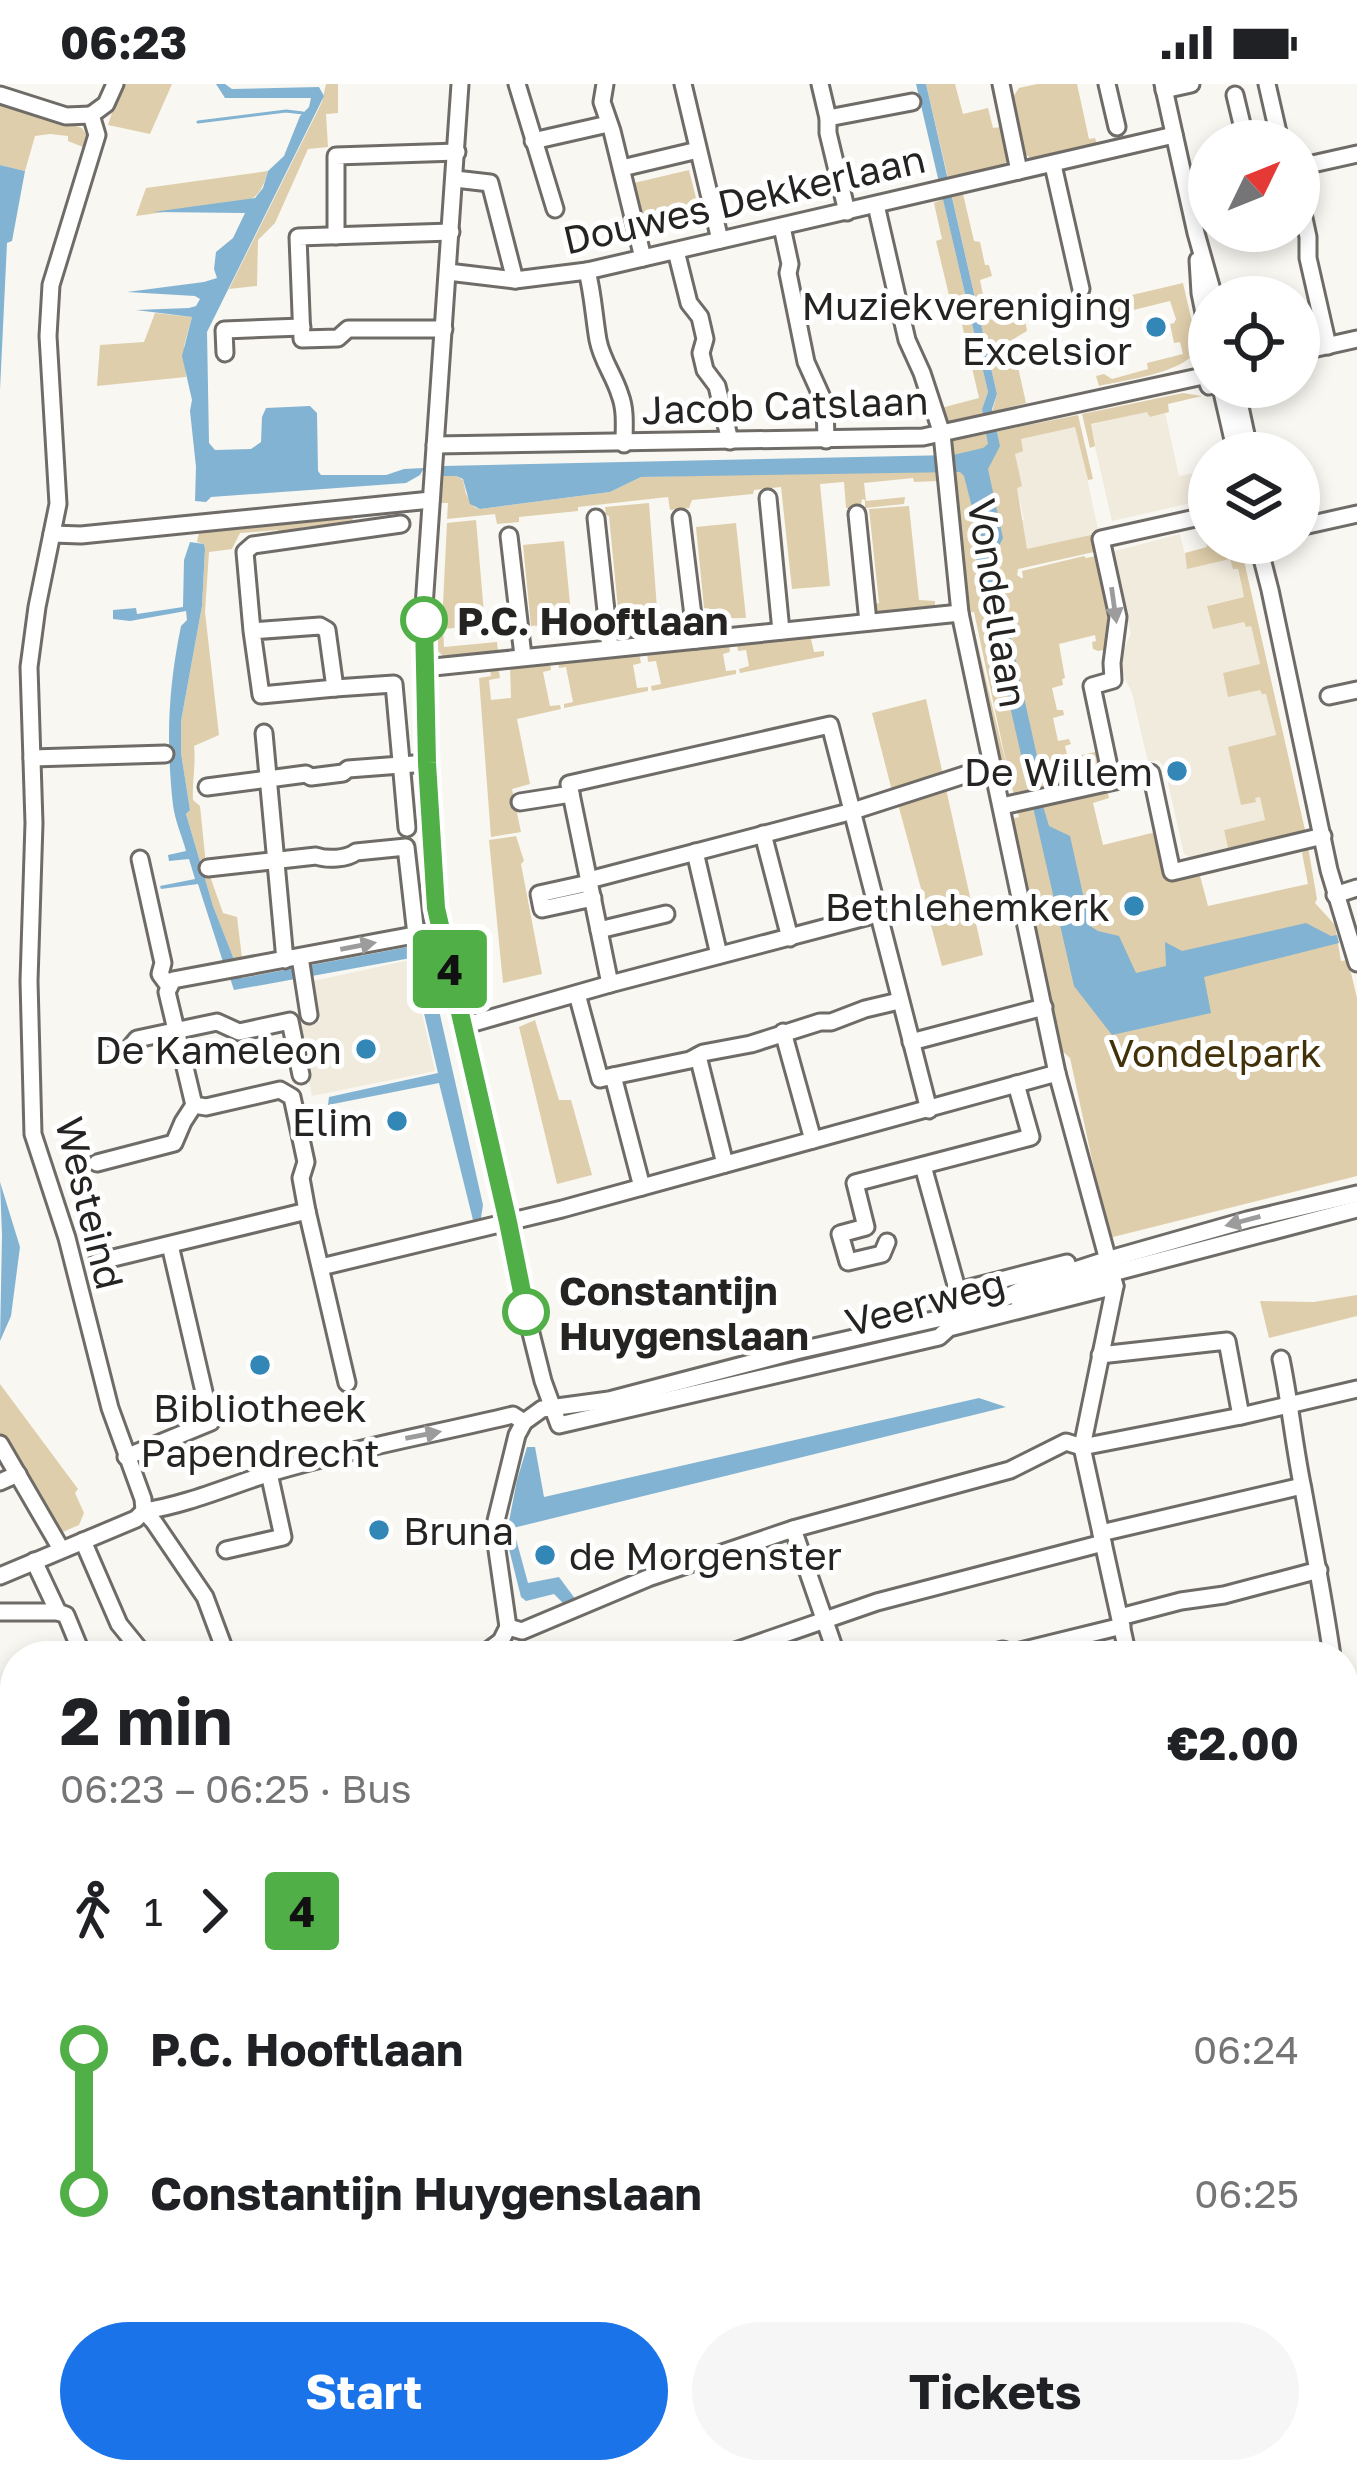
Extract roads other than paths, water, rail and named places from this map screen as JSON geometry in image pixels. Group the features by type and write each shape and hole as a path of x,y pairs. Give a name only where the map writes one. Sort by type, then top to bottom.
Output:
{"street":[{"path":"0,95 66,116 91,115 106,104 116,84"},
{"path":"460,84 424,668 434,892 522,1297 551,1408"},
{"path":"517,84 555,209"},
{"path":"605,84 602,102 643,258"},
{"path":"683,84 720,240"},
{"path":"820,84 847,212"},
{"path":"1001,84 1019,170"},
{"path":"1107,84 1117,127"},
{"path":"1188,197 1164,87 1191,84"},
{"path":"1267,84 1275,120"},
{"path":"1234,95 1241,120"},
{"path":"828,118 912,102"},
{"name":"Westeind","path":"91,115 98,135 51,284 48,336 58,504 29,667 34,823 29,1008 33,1134 144,1510 205,1597 221,1641"},
{"path":"533,141 608,124"},
{"name":"Douwes Dekkerlaan","path":"448,272 515,280 587,271 1174,135"},
{"path":"622,168 698,150"},
{"path":"336,236 336,156 457,152"},
{"path":"1320,162 1357,154"},
{"path":"1053,165 1081,290"},
{"path":"455,179 490,183 515,280"},
{"name":"Vondellaan","path":"876,205 908,340 942,434 960,614 1057,1073 1108,1267"},
{"path":"782,227 806,362 825,404 826,440"},
{"path":"444,329 348,329 338,338 302,339 298,237 451,232"},
{"path":"676,251 689,303 700,316 705,339 700,353 717,386 730,441"},
{"path":"1308,252 1328,346"},
{"path":"587,271 605,367 623,406 624,444"},
{"path":"225,353 224,330 302,327"},
{"path":"1320,348 1357,339"},
{"name":"Jacob Catslaan","path":"435,453 923,437 1188,391"},
{"path":"52,534 81,535 432,494"},
{"path":"768,498 781,631"},
{"path":"362,505 365,528"},
{"path":"856,514 868,622"},
{"path":"1320,522 1357,514"},
{"path":"596,518 610,648"},
{"path":"681,518 696,640"},
{"path":"1112,781 1092,686 1114,680 1118,617 1101,539 1188,520"},
{"path":"401,524 254,545 245,552 261,695 394,683 407,828"},
{"path":"509,536 523,656"},
{"path":"1263,564 1337,901 1352,935 1357,963"},
{"path":"424,668 960,614"},
{"path":"252,632 320,626 327,630 335,688"},
{"path":"1329,696 1357,690"},
{"path":"520,802 830,725 929,1110"},
{"path":"264,733 275,862 310,1015"},
{"path":"32,758 165,754"},
{"path":"207,787 427,763"},
{"path":"590,887 992,766"},
{"path":"1002,806 1151,772 1172,872 1323,836"},
{"path":"570,789 610,984"},
{"path":"763,834 790,938"},
{"path":"208,868 406,847 416,935"},
{"path":"695,852 719,956"},
{"path":"140,859 163,963 160,974 168,985"},
{"path":"1337,901 1357,888"},
{"path":"599,930 666,914"},
{"path":"464,1025 877,914"},
{"path":"97,1162 174,1143 194,1106 166,992 173,980 441,930"},
{"path":"577,994 601,1079 899,1001"},
{"path":"911,1042 1044,1007"},
{"path":"110,1054 128,1051 137,1040 217,1022 239,1032 290,1021 301,1076"},
{"path":"784,1032 813,1140"},
{"path":"698,1056 725,1164"},
{"path":"321,1267 642,1187 1057,1073"},
{"path":"613,1076 642,1187"},
{"path":"887,1242 882,1254 848,1262 840,1234 866,1227 855,1183 1031,1137 1016,1084"},
{"path":"194,1106 280,1090 292,1097 306,1162 301,1178 307,1211 347,1383"},
{"path":"923,1166 964,1312"},
{"name":"Veerweg","path":"551,1408 559,1424 938,1337 949,1328 1108,1267 1247,1220 1357,1194"},
{"name":"Veerweg","path":"524,1422 551,1408 609,1400 1036,1295 1108,1267 1236,1243 1357,1209"},
{"path":"98,1262 307,1211"},
{"path":"126,1457 211,1422 170,1245"},
{"path":"958,1291 1088,1257 1108,1267 1100,1355 1082,1447 1125,1641"},
{"path":"1100,1355 1227,1341 1241,1416"},
{"path":"1281,1359 1330,1641"},
{"path":"508,1627 522,1631 637,1582 793,1529 1010,1470 1066,1442 1082,1447 1357,1389"},
{"path":"0,1576 136,1519 144,1510 269,1473 513,1415 524,1422 494,1529 508,1627 501,1641"},
{"path":"0,1444 61,1550"},
{"path":"226,1550 283,1537 269,1473"},
{"path":"0,1482 18,1474"},
{"path":"763,1641 877,1602 1302,1486"},
{"path":"793,1529 832,1641"},
{"path":"82,1541 119,1624 133,1641"},
{"path":"34,1561 58,1612"},
{"path":"1056,1641 1180,1601 1224,1595 1319,1570"},
{"path":"0,1612 66,1615 77,1641"}],"water":[{"path":"216,84 232,89 319,87 324,96 207,332 209,443 215,450 251,449 261,442 266,408 310,406 317,413 321,475 386,475 424,468 406,483 195,501 192,400 182,356 192,317 136,310 189,308 200,299 127,292 217,278 216,252 233,238 245,213 153,212 255,198 268,171 284,156 311,98 225,98"},
{"path":"916,84 926,84 997,394 992,409 1000,446 988,469 1003,538 993,558 1039,765 1034,776 1049,826 1070,836 1090,926 1119,936 1136,973 1166,966 1165,942 1182,951 1306,923 1337,935 1339,943 1204,977 1211,1013 1112,1035 1074,986 976,558 979,535 960,472 641,477 610,492 480,509 470,504 463,479 442,476 443,466 953,455 988,444 982,409 988,392"},
{"path":"0,165 25,171 12,241 7,243 0,390"},
{"path":"190,542 204,544 205,549 202,606 181,721 181,753 190,810 186,814 235,962 224,965 198,884 160,886 195,879 189,859 169,861 168,855 186,851 173,805 169,737 173,672 186,611 130,621 113,619 113,610 136,608 137,614 183,607 184,560"},
{"path":"424,944 483,1205 481,1218 473,1220 439,1083 328,1105 329,1097 438,1073 411,958 234,990 229,975 242,978"},
{"path":"0,1182 20,1247 11,1316 0,1341 2,1235"},
{"path":"979,1398 1006,1407 513,1528 528,1583 559,1577 576,1600 565,1605 554,1594 526,1601 521,1597 506,1537 527,1447 535,1447 544,1497"}],"waterway":[{"path":"198,122 303,113"}],"place":[{"name":"Muziekvereniging Excelsior","path":"1156,327"},
{"name":"P.C. Hooftlaan","path":"424,620"},
{"name":"De Willem","path":"1177,771"},
{"name":"Bethlehemkerk","path":"1134,906"},
{"name":"De Kameleon","path":"366,1049"},
{"name":"Elim","path":"397,1121"},
{"name":"Constantijn Huygenslaan","path":"526,1312"},
{"name":"Bibliotheek Papendrecht","path":"260,1365"},
{"name":"Bruna","path":"379,1530"},
{"name":"de Morgenster","path":"545,1555"}],"park label":[{"name":"Vondelpark","path":"1215,1052"}]}
